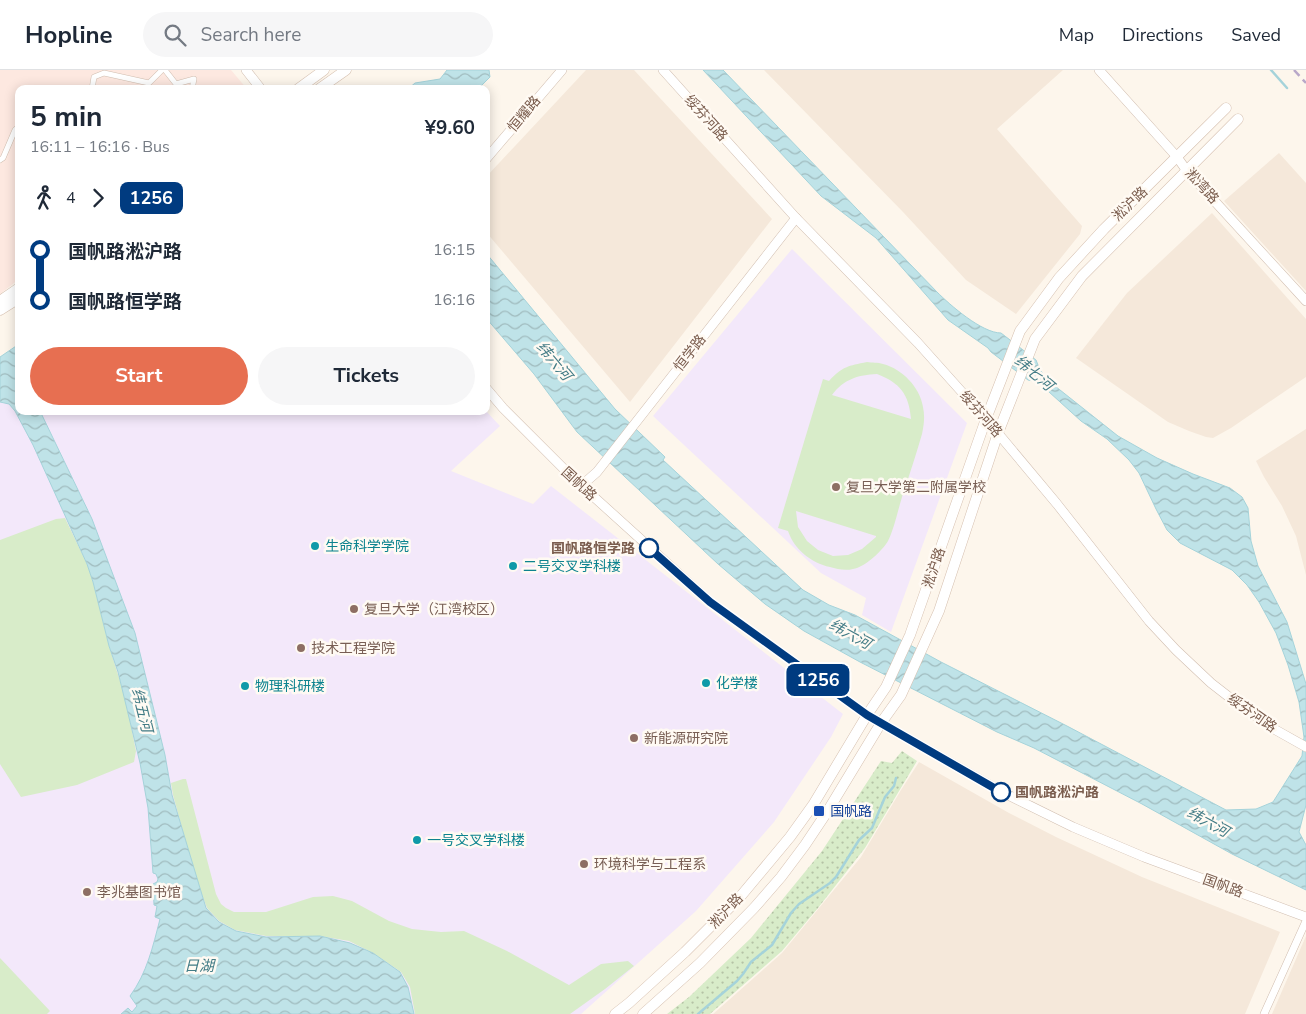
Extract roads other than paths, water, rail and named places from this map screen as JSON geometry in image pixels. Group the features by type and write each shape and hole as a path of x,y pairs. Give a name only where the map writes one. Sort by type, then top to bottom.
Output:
{"main road":[{"path":"303,85 324,70"},
{"path":"325,85 346,70"},
{"name":"淞沪路","path":"616,1014 686,952 740,897 766,867 813,805 867,715 886,688 910,635 986,419 1020,331 1059,278 1104,229 1226,108"},
{"name":"淞沪路","path":"643,1014 700,963 754,908 780,878 805,846 901,695 938,611 998,433 1035,339 1082,276 1238,119"},
{"path":"0,302 15,291"},
{"path":"0,310 15,301"}],"street":[{"path":"93,85 94,77 104,73 149,83 163,70 176,84 194,79 193,85"},
{"path":"246,70 258,85"},
{"name":"恒耀路","path":"490,154 562,70"},
{"name":"绥芬河路","path":"663,70 796,218 918,343 986,419 1057,504 1149,620 1176,650 1211,683 1238,704 1306,748"},
{"name":"淞湾路","path":"1099,70 1177,157 1187,171 1306,301"},
{"path":"0,160 3,158 15,130"},
{"name":"恒学路","path":"581,486 597,472 796,218"},
{"name":"国帆路","path":"490,393 581,486 710,602 881,724 1002,792 1074,827 1144,857 1306,917"},
{"path":"1264,1014 1306,921"}],"water":[{"path":"447,70 489,70 490,77 482,85 413,85 440,79"},
{"path":"703,70 723,70 937,292 958,311 985,328 1001,333 1036,360 1040,370 1055,386 1118,436 1157,458 1230,488 1242,497 1248,508 1251,541 1258,566 1287,622 1306,684 1306,805 1299,832 1306,845 1306,890 1232,854 1142,804 1034,748 997,732 860,662 804,631 765,604 718,564 577,432 534,374 490,323 490,258 615,409 665,457 663,460 803,590 829,605 855,615 941,662 1226,810 1256,809 1273,802 1302,756 1304,737 1299,702 1276,633 1247,585 1232,570 1180,543 1167,530 1139,473 1129,460 1107,439 1081,421 1038,382 1028,380 988,348 948,320 876,238 821,196"},
{"path":"15,347 15,411 9,404 0,402 0,357"},
{"path":"17,415 42,415 92,519 135,633 165,755 172,795 206,908 219,922 236,931 266,937 320,936 350,943 373,953 400,972 408,987 414,1014 121,1014 128,1008 132,1012 137,1006 130,996 145,969 160,919 155,917 157,906 154,905 153,884 158,879 156,874 153,873 148,808 140,763 118,672 109,646 93,582 87,564 33,445"}],"waterway":[{"path":"1271,70 1287,88"},
{"path":"698,1014 737,981 751,962 772,945 791,913 799,904 836,877 859,840 872,828 885,797 894,786 896,778"}],"railway":[{"path":"1294,70 1306,83"}],"place":[{"name":"复旦大学第二附属学校","path":"836,487"},
{"name":"生命科学学院","path":"315,546"},
{"name":"国帆路恒学路","path":"649,548"},
{"name":"二号交叉学科楼","path":"513,566"},
{"name":"复旦大学（江湾校区）","path":"354,609"},
{"name":"技术工程学院","path":"301,648"},
{"name":"化学楼","path":"706,683"},
{"name":"物理科研楼","path":"245,686"},
{"name":"新能源研究院","path":"634,738"},
{"name":"国帆路淞沪路","path":"1001,792"},
{"name":"国帆路","path":"819,811"},
{"name":"一号交叉学科楼","path":"417,840"},
{"name":"环境科学与工程系","path":"584,864"},
{"name":"李兆基图书馆","path":"87,892"}],"water label":[{"name":"纬六河","path":"554,361"},
{"name":"纬七河","path":"1034,373"},
{"name":"纬六河","path":"850,634"},
{"name":"纬五河","path":"142,710"},
{"name":"纬六河","path":"1208,822"},
{"name":"日湖","path":"199,966"}]}
